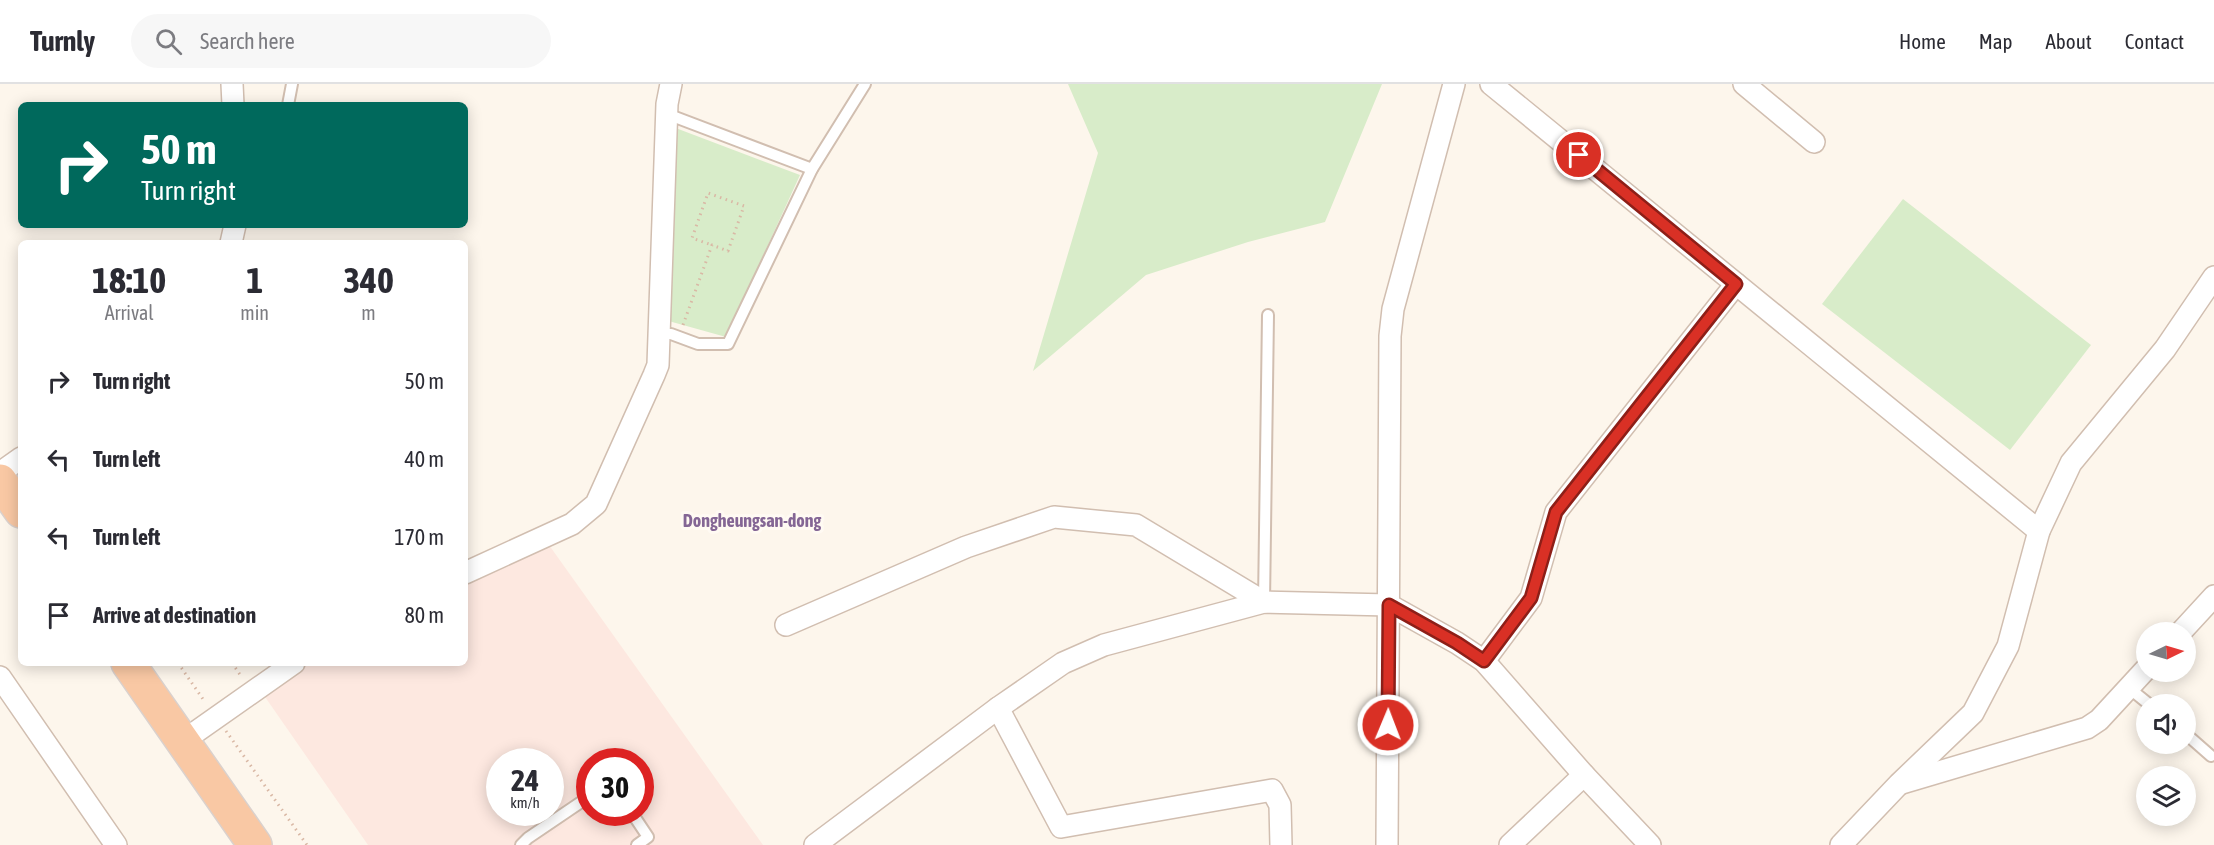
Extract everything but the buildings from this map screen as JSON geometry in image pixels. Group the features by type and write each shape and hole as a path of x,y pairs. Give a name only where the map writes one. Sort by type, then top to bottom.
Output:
{"highway":[{"path":"0,481 18,507"},
{"path":"130,666 255,845"}],"street":[{"path":"232,84 233,102"},
{"path":"468,572 572,524 596,504 658,365 669,335 667,114 671,84"},
{"path":"1387,845 1388,367 1390,336 1394,309 1454,84"},
{"path":"1491,84 2039,531"},
{"path":"1744,84 1814,142"},
{"path":"1484,661 1531,598 1556,512 1736,284"},
{"path":"1841,845 1899,784 1972,713 2008,646 2039,531 2071,462 2211,291"},
{"path":"0,473 18,460"},
{"path":"786,625 966,547 1054,517 1136,525 1264,602"},
{"path":"815,845 998,708 1047,673 1082,653 1264,602 1389,605 1457,643 1484,661 1584,775 1650,845"},
{"path":"2192,622 2210,606"},
{"path":"183,741 290,666"},
{"path":"0,677 116,845"},
{"path":"1899,784 2087,728 2099,720 2136,680"},
{"path":"998,708 1061,827 1272,790 1280,805 1281,845"},
{"path":"1510,845 1584,775"}],"lane":[{"path":"289,102 292,84"},
{"path":"669,335 698,344 728,344 812,170 865,84"},
{"path":"667,114 812,170"},
{"path":"1264,602 1268,315"},
{"path":"2128,688 2136,694"},
{"path":"2196,743 2211,756"},
{"path":"521,845 576,805"},
{"path":"637,845 648,837 641,826"}],"path":[{"path":"708,193 744,206 728,251 712,245 692,238 708,193"},
{"path":"669,335 712,245"},
{"path":"180,666 307,845"}],"shaded area":[{"path":"549,545 763,845 368,845 263,694 305,666 468,666 468,584"}],"green space":[{"path":"1068,84 1382,84 1325,222 1248,242 1146,275 1033,371 1098,153"},
{"path":"673,127 800,175 726,337 665,320"},
{"path":"1903,199 2091,345 2010,450 1822,304"}],"district":[{"name":"Dongheungsan-dong","path":"752,520"}],"route":[{"path":"1388,725 1389,605 1484,661 1531,598 1556,512 1736,284 1579,155"}]}
